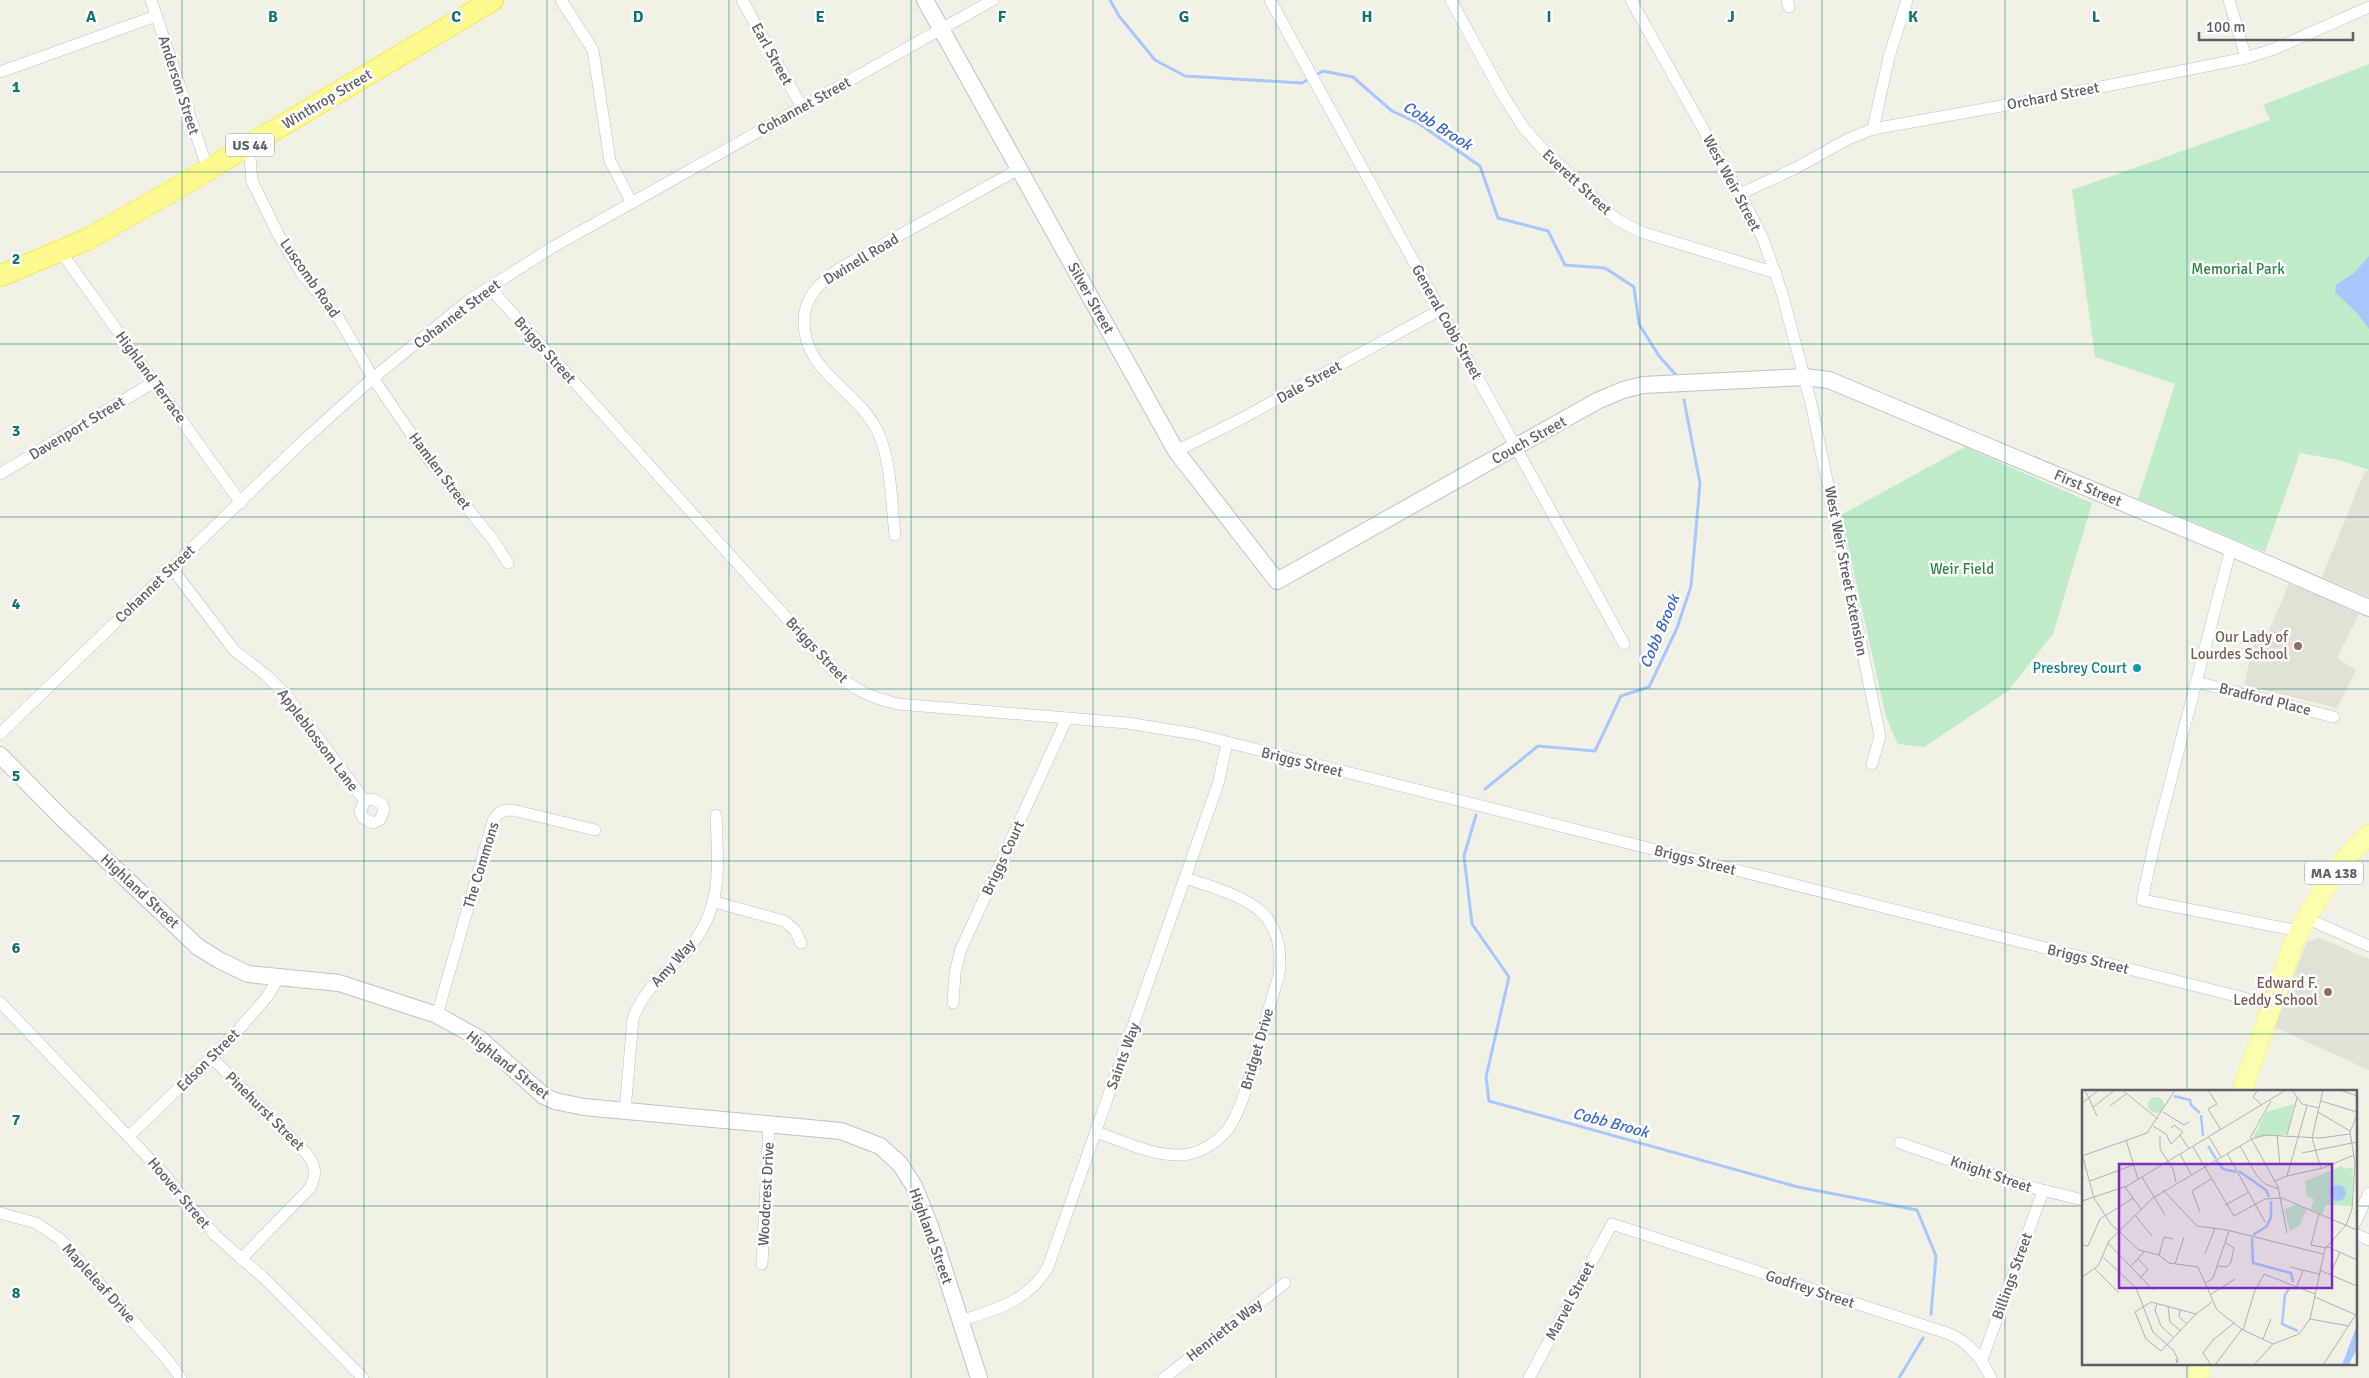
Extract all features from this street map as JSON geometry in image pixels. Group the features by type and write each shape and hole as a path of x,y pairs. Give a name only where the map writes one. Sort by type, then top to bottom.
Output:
{"highway":[{"name":"Winthrop Street","path":"0,276 86,240 249,146 493,0"}],"main road":[{"name":"MA 138","path":"2243,1090 2302,925 2344,860 2369,834"}],"street":[{"name":"Anderson Street","path":"151,0 208,170"},
{"path":"561,0 593,50 610,161 632,203"},
{"name":"Earl Street","path":"742,0 802,107"},
{"name":"Silver Street","path":"925,0 1176,451 1277,582"},
{"name":"Cohannet Street","path":"0,734 302,442 373,378 489,287 540,255 993,0"},
{"name":"General Cobb Street","path":"1270,0 1624,644"},
{"name":"Everett Street","path":"1451,0 1501,92 1523,127 1540,146 1616,219 1640,232 1776,273"},
{"name":"West Weir Street","path":"1631,0 1740,194 1763,239 1776,273 1804,378"},
{"path":"1872,129 1889,57 1907,0"},
{"path":"2229,0 2246,58"},
{"name":"Orchard Street","path":"1740,194 1796,168 1842,142 1872,129 2051,97 2246,58 2274,49 2369,7"},
{"path":"0,72 156,16"},
{"name":"Luscomb Road","path":"249,146 252,181 278,234 302,274 338,317 373,378"},
{"name":"Dwinell Road","path":"895,535 886,462 878,433 864,410 815,360 806,338 804,314 806,303 819,284 837,270 1019,169"},
{"name":"Highland Terrace","path":"60,252 241,503"},
{"name":"Briggs Street","path":"489,287 844,682 866,694 898,704 1168,728 2272,1005"},
{"name":"Dale Street","path":"1176,451 1239,420 1440,310"},
{"name":"Hamlen Street","path":"373,378 431,462 494,541 508,563"},
{"name":"Couch Street","path":"1277,582 1597,401 1624,390 1643,385 1804,378"},
{"name":"First Street","path":"1804,378 1829,380 2231,548 2369,608"},
{"name":"West Weir Street Extension","path":"1804,378 1829,485 1880,736 1872,764"},
{"name":"Davenport Street","path":"0,474 154,382"},
{"path":"2231,548 2142,900 2302,925 2369,946"},
{"name":"Appleblossom Lane","path":"171,567 234,650 271,680 287,696 365,801"},
{"name":"Bradford Place","path":"2196,682 2334,716"},
{"name":"Briggs Court","path":"953,1003 955,973 961,949 1067,718"},
{"name":"Saints Way","path":"961,1321 1014,1302 1032,1289 1048,1267 1186,878 1218,784 1227,743"},
{"name":"Highland Street","path":"0,755 60,816 198,947 248,974 339,983 437,1015 480,1040 550,1099 570,1105 828,1129 854,1134 880,1146 900,1164 922,1206 979,1378"},
{"name":"The Commons","path":"437,1015 493,821 497,813 503,810 513,810 595,830"},
{"name":"Amy Way","path":"625,1111 631,1036 637,1006 646,993 685,952 715,902 718,884 716,815"},
{"name":"Bridget Drive","path":"1096,1132 1164,1154 1182,1155 1196,1152 1224,1134 1233,1122 1244,1094 1279,974 1278,938 1268,918 1249,901 1186,878"},
{"path":"715,902 784,920 795,930 801,943"},
{"name":"Edson Street","path":"129,1136 212,1058 267,997 279,976"},
{"name":"Hoover Street","path":"0,1002 176,1186 215,1235 266,1280 363,1378"},
{"name":"Pinehurst Street","path":"212,1058 306,1153 314,1167 314,1178 310,1188 241,1258"},
{"name":"Woodcrest Drive","path":"762,1264 770,1124"},
{"name":"Knight Street","path":"1900,1143 2043,1191 2082,1200"},
{"name":"Billings Street","path":"1982,1360 2043,1191"},
{"path":"2356,1221 2369,1192"},
{"name":"Mapleleaf Drive","path":"0,1213 36,1224 60,1239 166,1358 181,1378"},
{"name":"Godfrey Street","path":"1612,1224 1950,1334 1969,1346 1982,1360 1991,1378"},
{"name":"Marvel Street","path":"1529,1378 1612,1224"},
{"path":"2356,1234 2369,1240"},
{"name":"Henrietta Way","path":"1164,1378 1285,1283"}],"shaded area":[{"path":"2369,470 2369,597 2322,577 2365,471"},
{"name":"Our Lady of Lourdes School","path":"2289,583 2359,614 2337,658 2356,670 2337,708 2244,685 2257,630 2268,633"},
{"name":"Edward F. Leddy School","path":"2320,938 2369,959 2369,1070 2274,1027 2307,942"}],"green space":[{"name":"Memorial Park","path":"2369,64 2369,470 2339,460 2300,453 2265,552 2138,499 2175,384 2095,357 2072,190 2270,120 2263,105"},
{"name":"Weir Field","path":"1965,447 2092,503 2053,634 2008,691 1924,747 1898,744 1886,717 1841,515"}],"water":[{"path":"2369,256 2369,329 2358,314 2335,292 2336,285 2354,273"}],"waterway":[{"name":"Cobb Brook","path":"1110,0 1119,16 1155,60 1185,76 1302,83 1323,71 1353,77 1392,111 1418,123 1480,166 1498,218 1548,231 1565,265 1605,268 1634,287 1639,324 1659,356 1677,376"},
{"name":"Cobb Brook","path":"1485,789 1538,746 1595,751 1621,696 1649,687 1677,628 1691,586 1700,483 1684,400"},
{"name":"Cobb Brook","path":"1476,815 1464,856 1472,924 1509,977 1486,1077 1489,1101 1798,1187 1917,1210 1936,1256 1931,1314"},
{"name":"Cobb Brook","path":"1899,1378 1923,1338"}],"place":[{"name":"Our Lady of Lourdes School","path":"2298,646"},
{"name":"Presbrey Court","path":"2137,668"},
{"name":"Edward F. Leddy School","path":"2328,992"}]}
